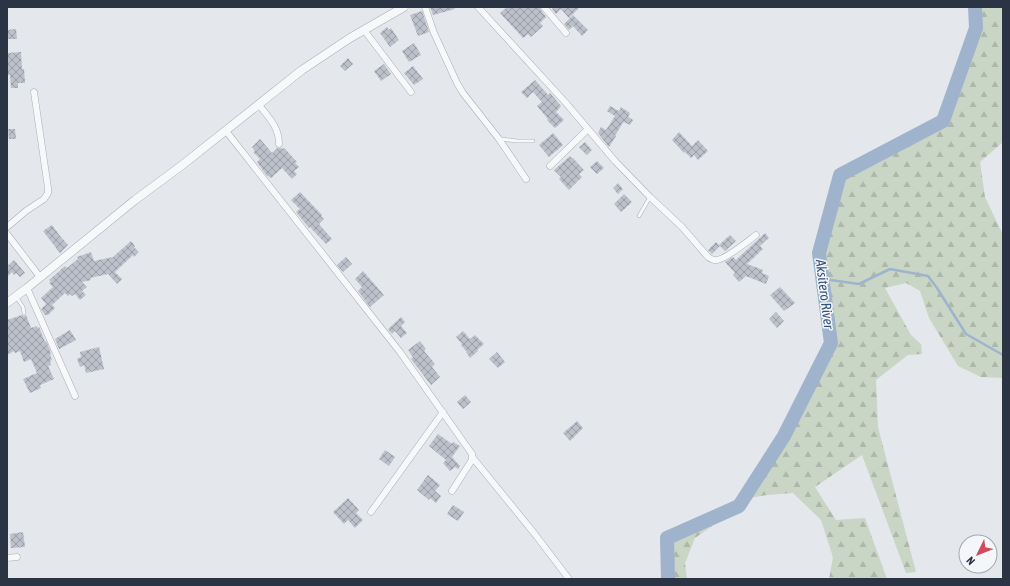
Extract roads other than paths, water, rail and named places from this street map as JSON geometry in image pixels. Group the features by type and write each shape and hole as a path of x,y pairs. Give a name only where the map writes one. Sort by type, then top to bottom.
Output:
{"street":[{"path":"7,303 135,200 226,131 302,70 336,46 404,7"},
{"path":"425,7 434,33 457,83 499,139 526,179"},
{"path":"478,7 566,103 615,161 682,227 708,257 713,260 724,258 756,235"},
{"path":"544,7 566,33"},
{"path":"364,30 411,92"},
{"path":"7,227 26,211 42,201 48,193 34,92"},
{"path":"258,105 278,132 280,144"},
{"path":"550,166 588,129"},
{"path":"226,131 391,340 465,443 473,458 569,579"},
{"path":"7,234 40,277"},
{"path":"27,288 75,396"},
{"path":"371,512 443,412"},
{"path":"452,491 473,458"},
{"path":"7,558 17,557"}],"lane":[{"path":"499,139 533,141"},
{"path":"639,216 650,197"},
{"path":"16,297 23,307 24,313"}],"waterway":[{"name":"Aksitero River","path":"668,579 667,538 739,506 784,436 831,343 819,253 840,175 943,121 976,28 975,7"},
{"path":"823,279 859,284 890,269 928,276 966,334 1003,355"}]}
